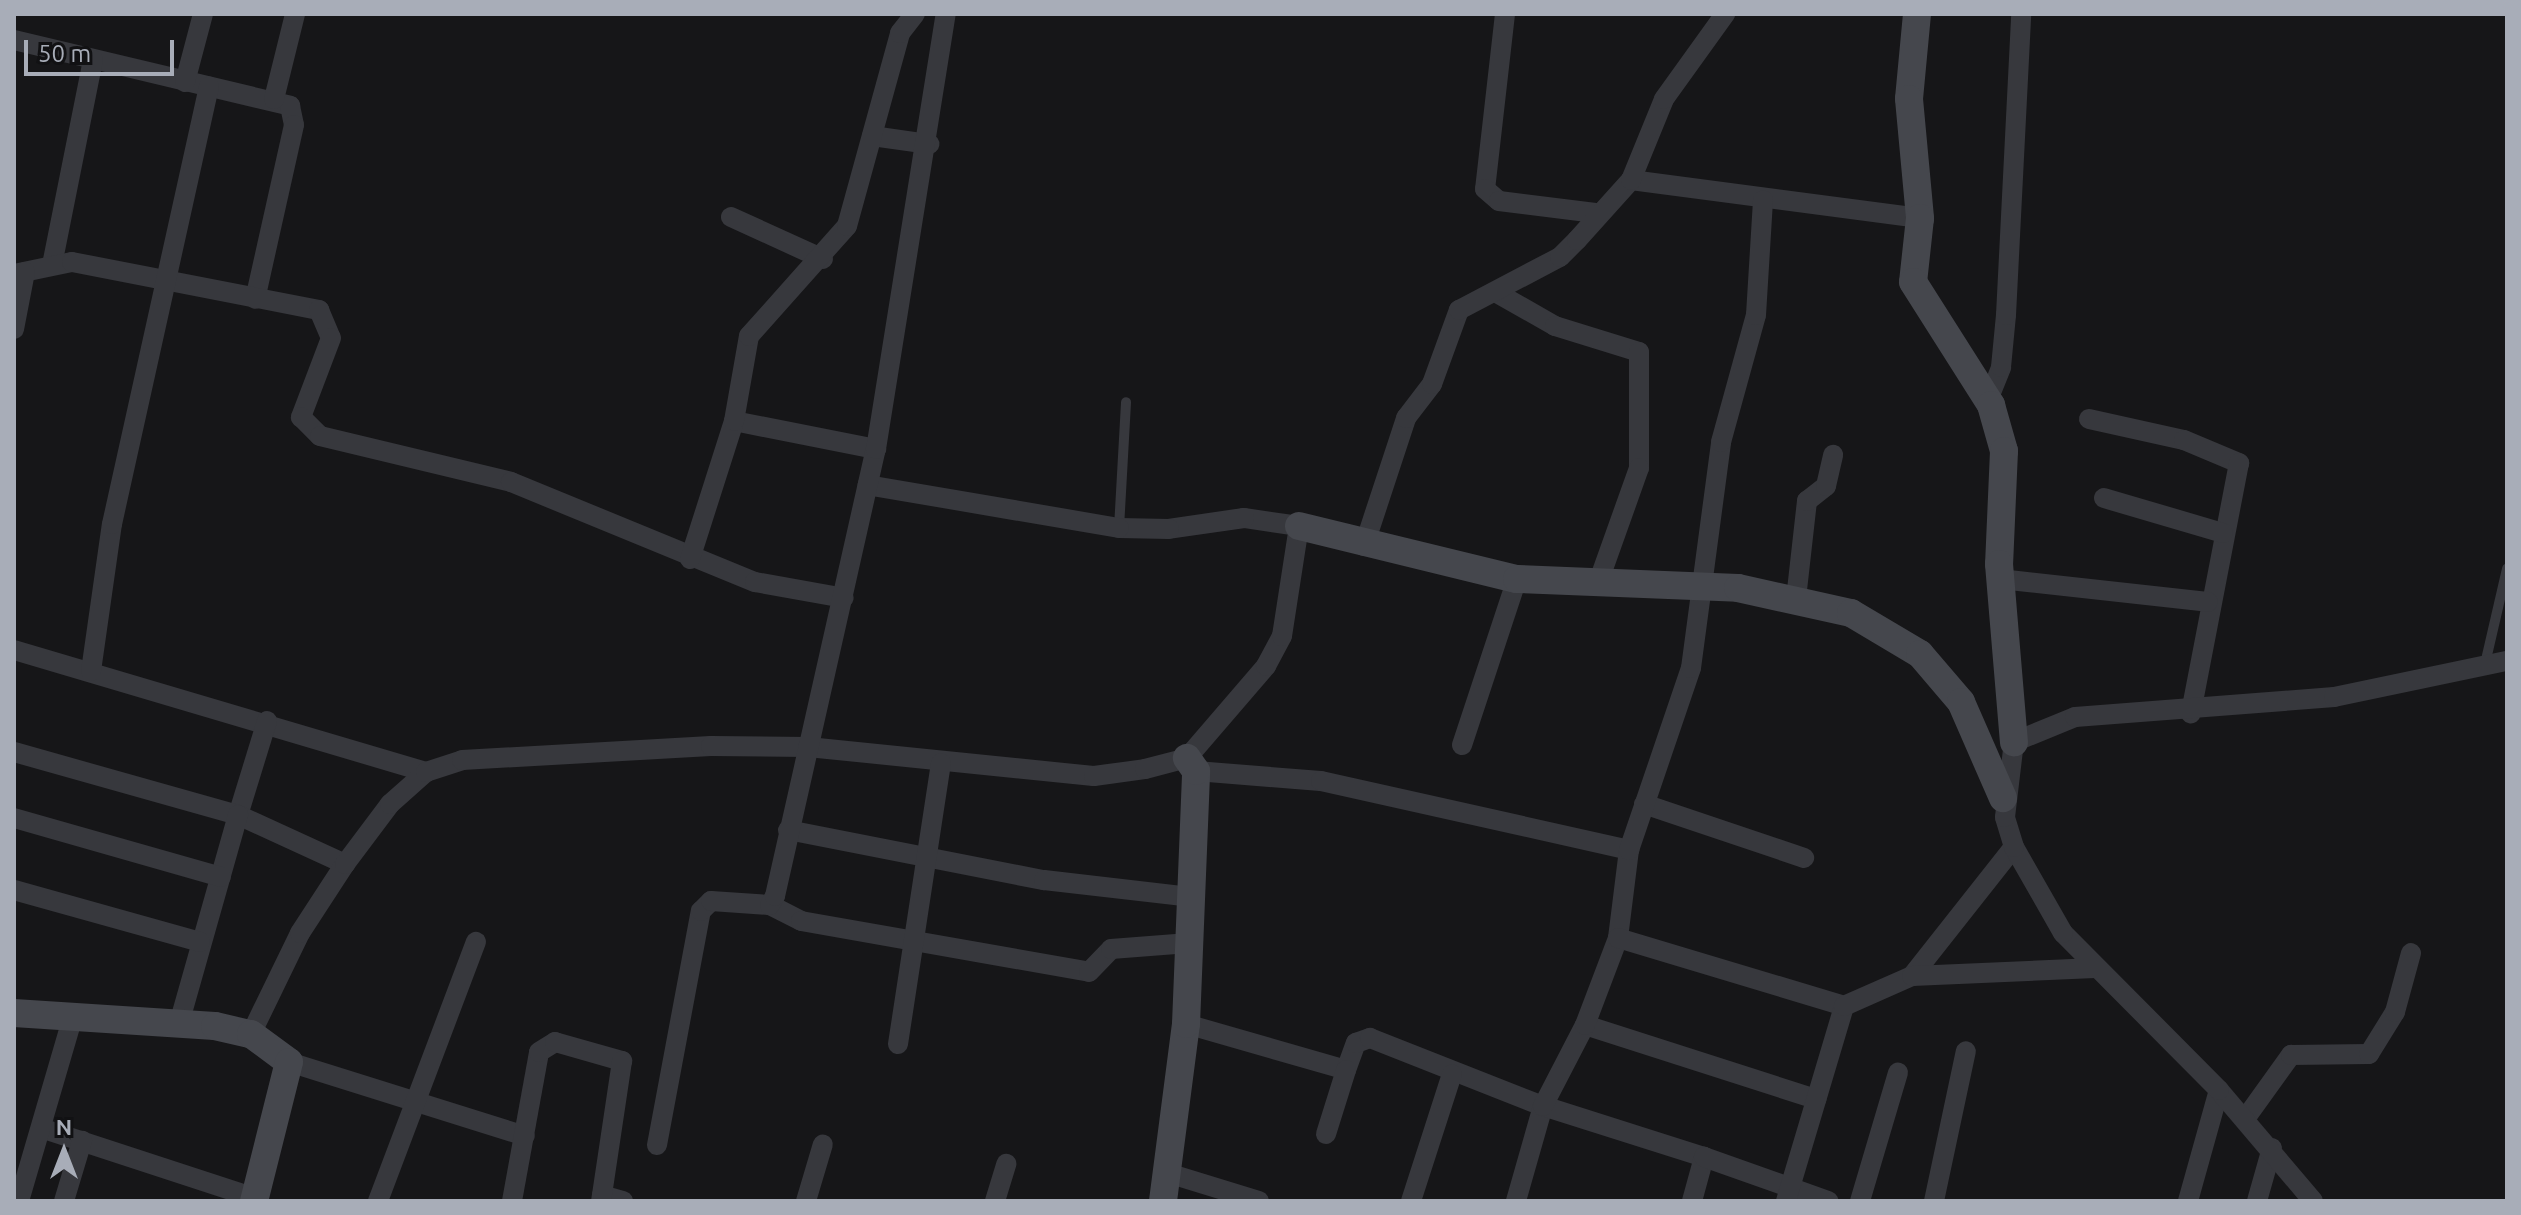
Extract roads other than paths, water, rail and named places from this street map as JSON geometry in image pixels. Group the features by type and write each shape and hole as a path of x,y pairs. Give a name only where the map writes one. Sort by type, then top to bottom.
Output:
{"street":[{"path":"185,82 203,14"},
{"path":"274,99 295,14"},
{"path":"690,559 734,421 749,336 823,259 847,226 900,33 915,14"},
{"path":"770,905 844,598 876,449 929,144 946,14"},
{"path":"1505,14 1485,189 1499,201 1595,213"},
{"path":"1364,546 1406,418 1432,384 1459,310 1497,293 1560,257 1595,213 1631,180 1664,99 1725,14"},
{"path":"1917,14 1909,99 1920,218 1917,297 1988,400 2004,451 2000,579 2014,742 2003,798"},
{"path":"1988,400 2001,367 2006,315 2021,14"},
{"path":"14,40 185,82 274,99 290,106 294,125 255,299"},
{"path":"53,260 93,60"},
{"path":"91,671 112,524 163,282 209,87"},
{"path":"872,136 929,144"},
{"path":"1631,180 1763,200 1920,218"},
{"path":"1516,1201 1543,1106 1585,1025 1618,938 1629,850 1691,668 1721,442 1756,315 1763,200"},
{"path":"731,217 823,259"},
{"path":"14,329 19,273 53,260 327,315 331,338 301,406 303,425 320,436 511,482 690,559 755,582 844,598"},
{"path":"1497,293 1555,326 1639,352 1639,468 1598,583"},
{"path":"2089,419 2235,458 2191,713"},
{"path":"734,421 876,449"},
{"path":"1796,599 1807,501 1826,486 1833,455"},
{"path":"868,485 1119,528 1244,518 1299,526 1364,546 1517,579 1703,588 1796,599 1851,613 1920,654 1961,702 2003,798 2014,847 2063,933 2219,1090 2272,1148 2313,1201"},
{"path":"2104,498 2223,533"},
{"path":"1163,1201 1171,1174 1186,1024 1191,765 1266,666 1282,636 1299,526"},
{"path":"1462,745 1517,579"},
{"path":"2000,579 2208,602"},
{"path":"14,650 267,721 426,772"},
{"path":"2014,742 2075,717 2191,713 2412,680 2507,661"},
{"path":"179,1023 200,942 267,721"},
{"path":"251,1034 300,933 345,864 390,804 426,772 462,760 808,747 941,763 1094,776 1191,765 1321,781 1629,850"},
{"path":"14,752 238,815 345,864"},
{"path":"898,1044 941,763"},
{"path":"1644,804 1804,858"},
{"path":"14,818 221,877"},
{"path":"788,830 927,858 1190,897"},
{"path":"1912,976 2014,847"},
{"path":"14,890 200,942"},
{"path":"657,1145 701,911 711,901 770,905 801,921 1089,972 1111,949 1189,943"},
{"path":"1618,938 1844,1006 1912,976 2095,968"},
{"path":"378,1201 476,942"},
{"path":"2245,1119 2291,1055 2369,1054 2395,1012 2411,953"},
{"path":"1788,1195 1844,1006"},
{"path":"14,1013 72,1020 179,1023 251,1034 289,1062 525,1136"},
{"path":"19,1201 44,1129 72,1020"},
{"path":"1186,1024 1346,1070"},
{"path":"1585,1025 1816,1099"},
{"path":"1326,1134 1356,1043 1370,1038 1452,1074 1704,1157 1788,1195 1828,1201"},
{"path":"512,1201 545,1044 618,1055 623,1069 602,1198 623,1201"},
{"path":"1934,1201 1966,1051"},
{"path":"44,1129 255,1199 289,1062"},
{"path":"1860,1201 1898,1073"},
{"path":"1411,1201 1452,1074"},
{"path":"2188,1201 2219,1090"},
{"path":"64,1201 82,1141"},
{"path":"806,1201 823,1144"},
{"path":"2257,1201 2272,1148"},
{"path":"1692,1201 1704,1157"},
{"path":"995,1201 1006,1164"},
{"path":"1171,1174 1259,1201"}],"lane":[{"path":"1119,528 1126,402"},
{"path":"2485,664 2507,569"}]}
